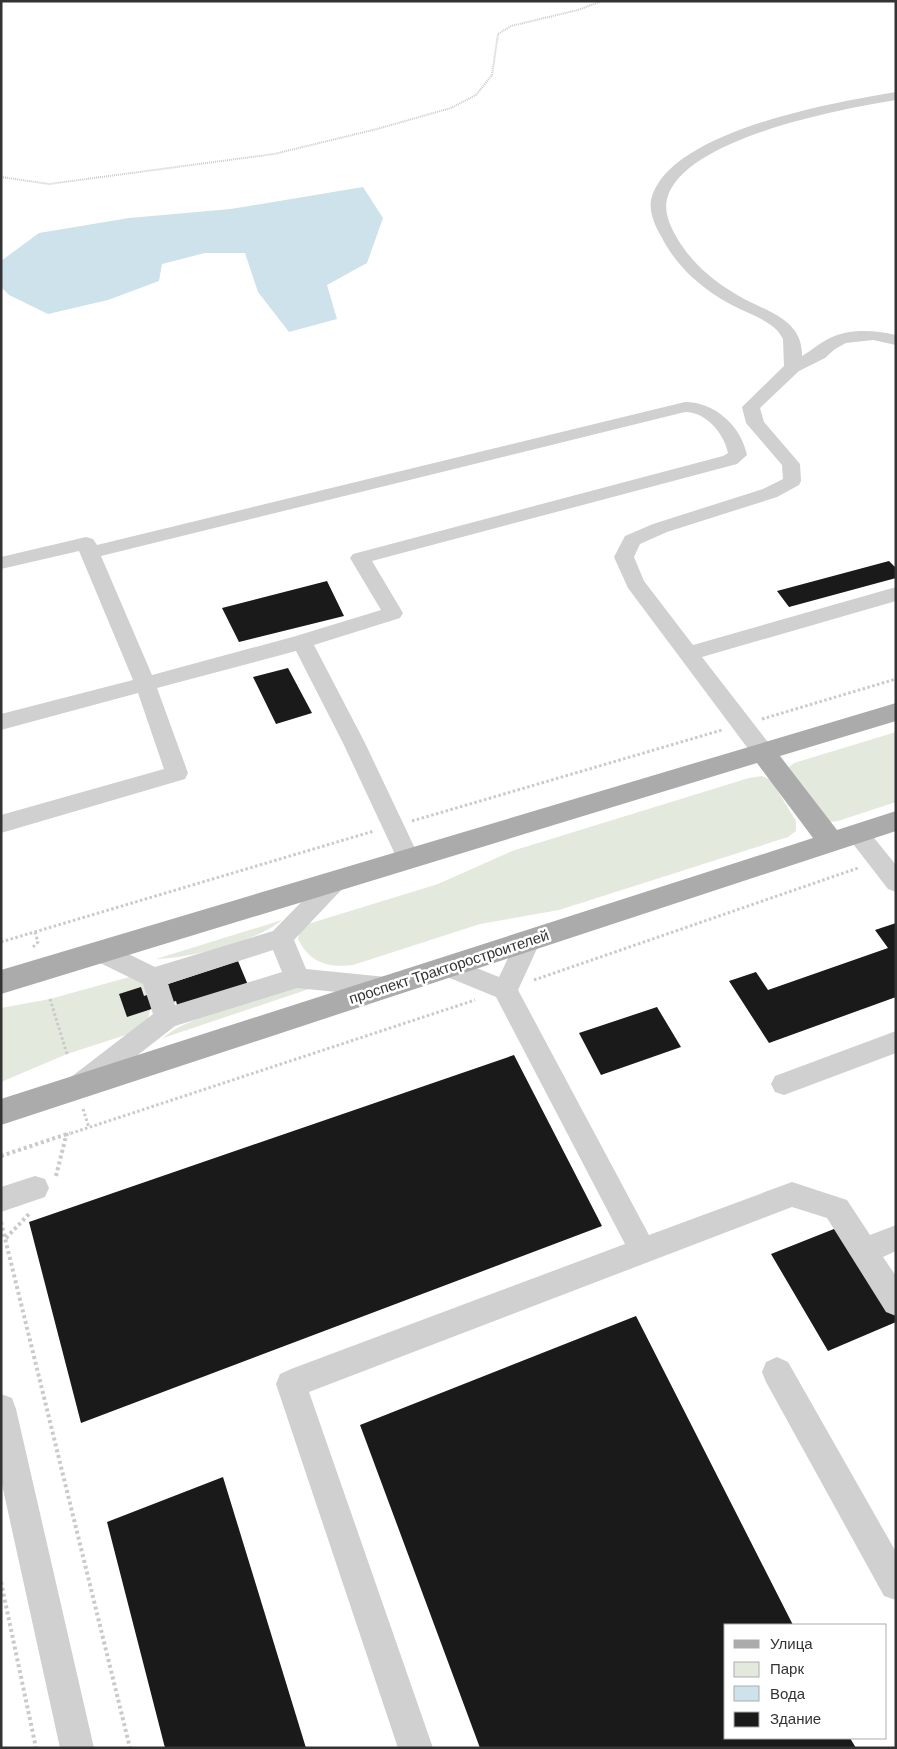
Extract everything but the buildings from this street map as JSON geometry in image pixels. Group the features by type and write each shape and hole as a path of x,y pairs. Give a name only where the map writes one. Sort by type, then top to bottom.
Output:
{"main road":[{"path":"1,982 896,712"},
{"path":"763,752 830,842"},
{"name":"проспект Тракторостроителей","path":"1,1112 79,1096 386,987 896,821"}],"lane":[{"path":"793,366 794,346 789,333 779,323 716,288 694,271 678,252 662,220 659,210 659,198 667,182 679,167 694,156 730,138 808,115 896,96"},
{"path":"763,752 635,583 624,558 632,540 660,528 770,493 792,481 790,464 755,423 750,407 793,366 819,354 829,345 842,339 873,335 896,340"},
{"path":"1,722 302,642 393,614 360,558 730,460 738,455 738,446 713,415 700,408 685,407 90,554"},
{"path":"1,563 86,543 145,684 177,773 1,824"},
{"path":"687,654 896,594"},
{"path":"302,642 354,743 408,859"},
{"path":"858,834 896,883"},
{"path":"100,952 154,978 281,938 336,881"},
{"path":"281,938 297,978"},
{"path":"506,989 530,940"},
{"path":"449,967 506,989 642,1249"},
{"path":"154,978 167,1018"},
{"path":"79,1096 167,1018 297,978 386,987"},
{"path":"784,1084 896,1042"},
{"path":"1,1200 35,1188"},
{"path":"416,1748 291,1384 642,1249 792,1194 837,1209 896,1302"},
{"path":"864,1251 896,1238"},
{"path":"777,1372 896,1584"},
{"path":"1,1409 77,1748"}],"path":[{"path":"1,178 49,184 274,154 377,129 451,108 476,95 492,75 498,34 511,26 578,10 602,1"},
{"path":"760,720 896,679"},
{"path":"405,823 727,728"},
{"path":"1,942 380,830"},
{"path":"1,1156 506,989 859,868"},
{"path":"26,949 35,947 38,942 34,932"},
{"path":"50,999 67,1054"},
{"path":"79,1096 89,1128"},
{"path":"1,1222 130,1748"},
{"path":"1,1582 36,1748"}],"green space":[{"path":"896,732 896,802 830,822 788,768 794,763"},
{"path":"762,776 771,780 796,821 796,831 788,837 559,910 480,924 353,965 336,966 314,959 308,954 298,939 300,930 308,924 438,884 512,851 749,778"},
{"path":"282,920 271,928 240,942 186,956 156,959"},
{"path":"133,976 146,981 150,1002 147,1020 138,1031 67,1054 1,1082 1,1008 50,999"},
{"path":"324,984 163,1038 179,1027 206,1016 278,992"}],"water":[{"path":"363,187 383,218 367,263 327,285 337,319 289,332 258,292 245,253 205,253 162,264 159,281 108,300 48,314 9,295 1,287 1,261 39,233 129,218 231,209"}]}
